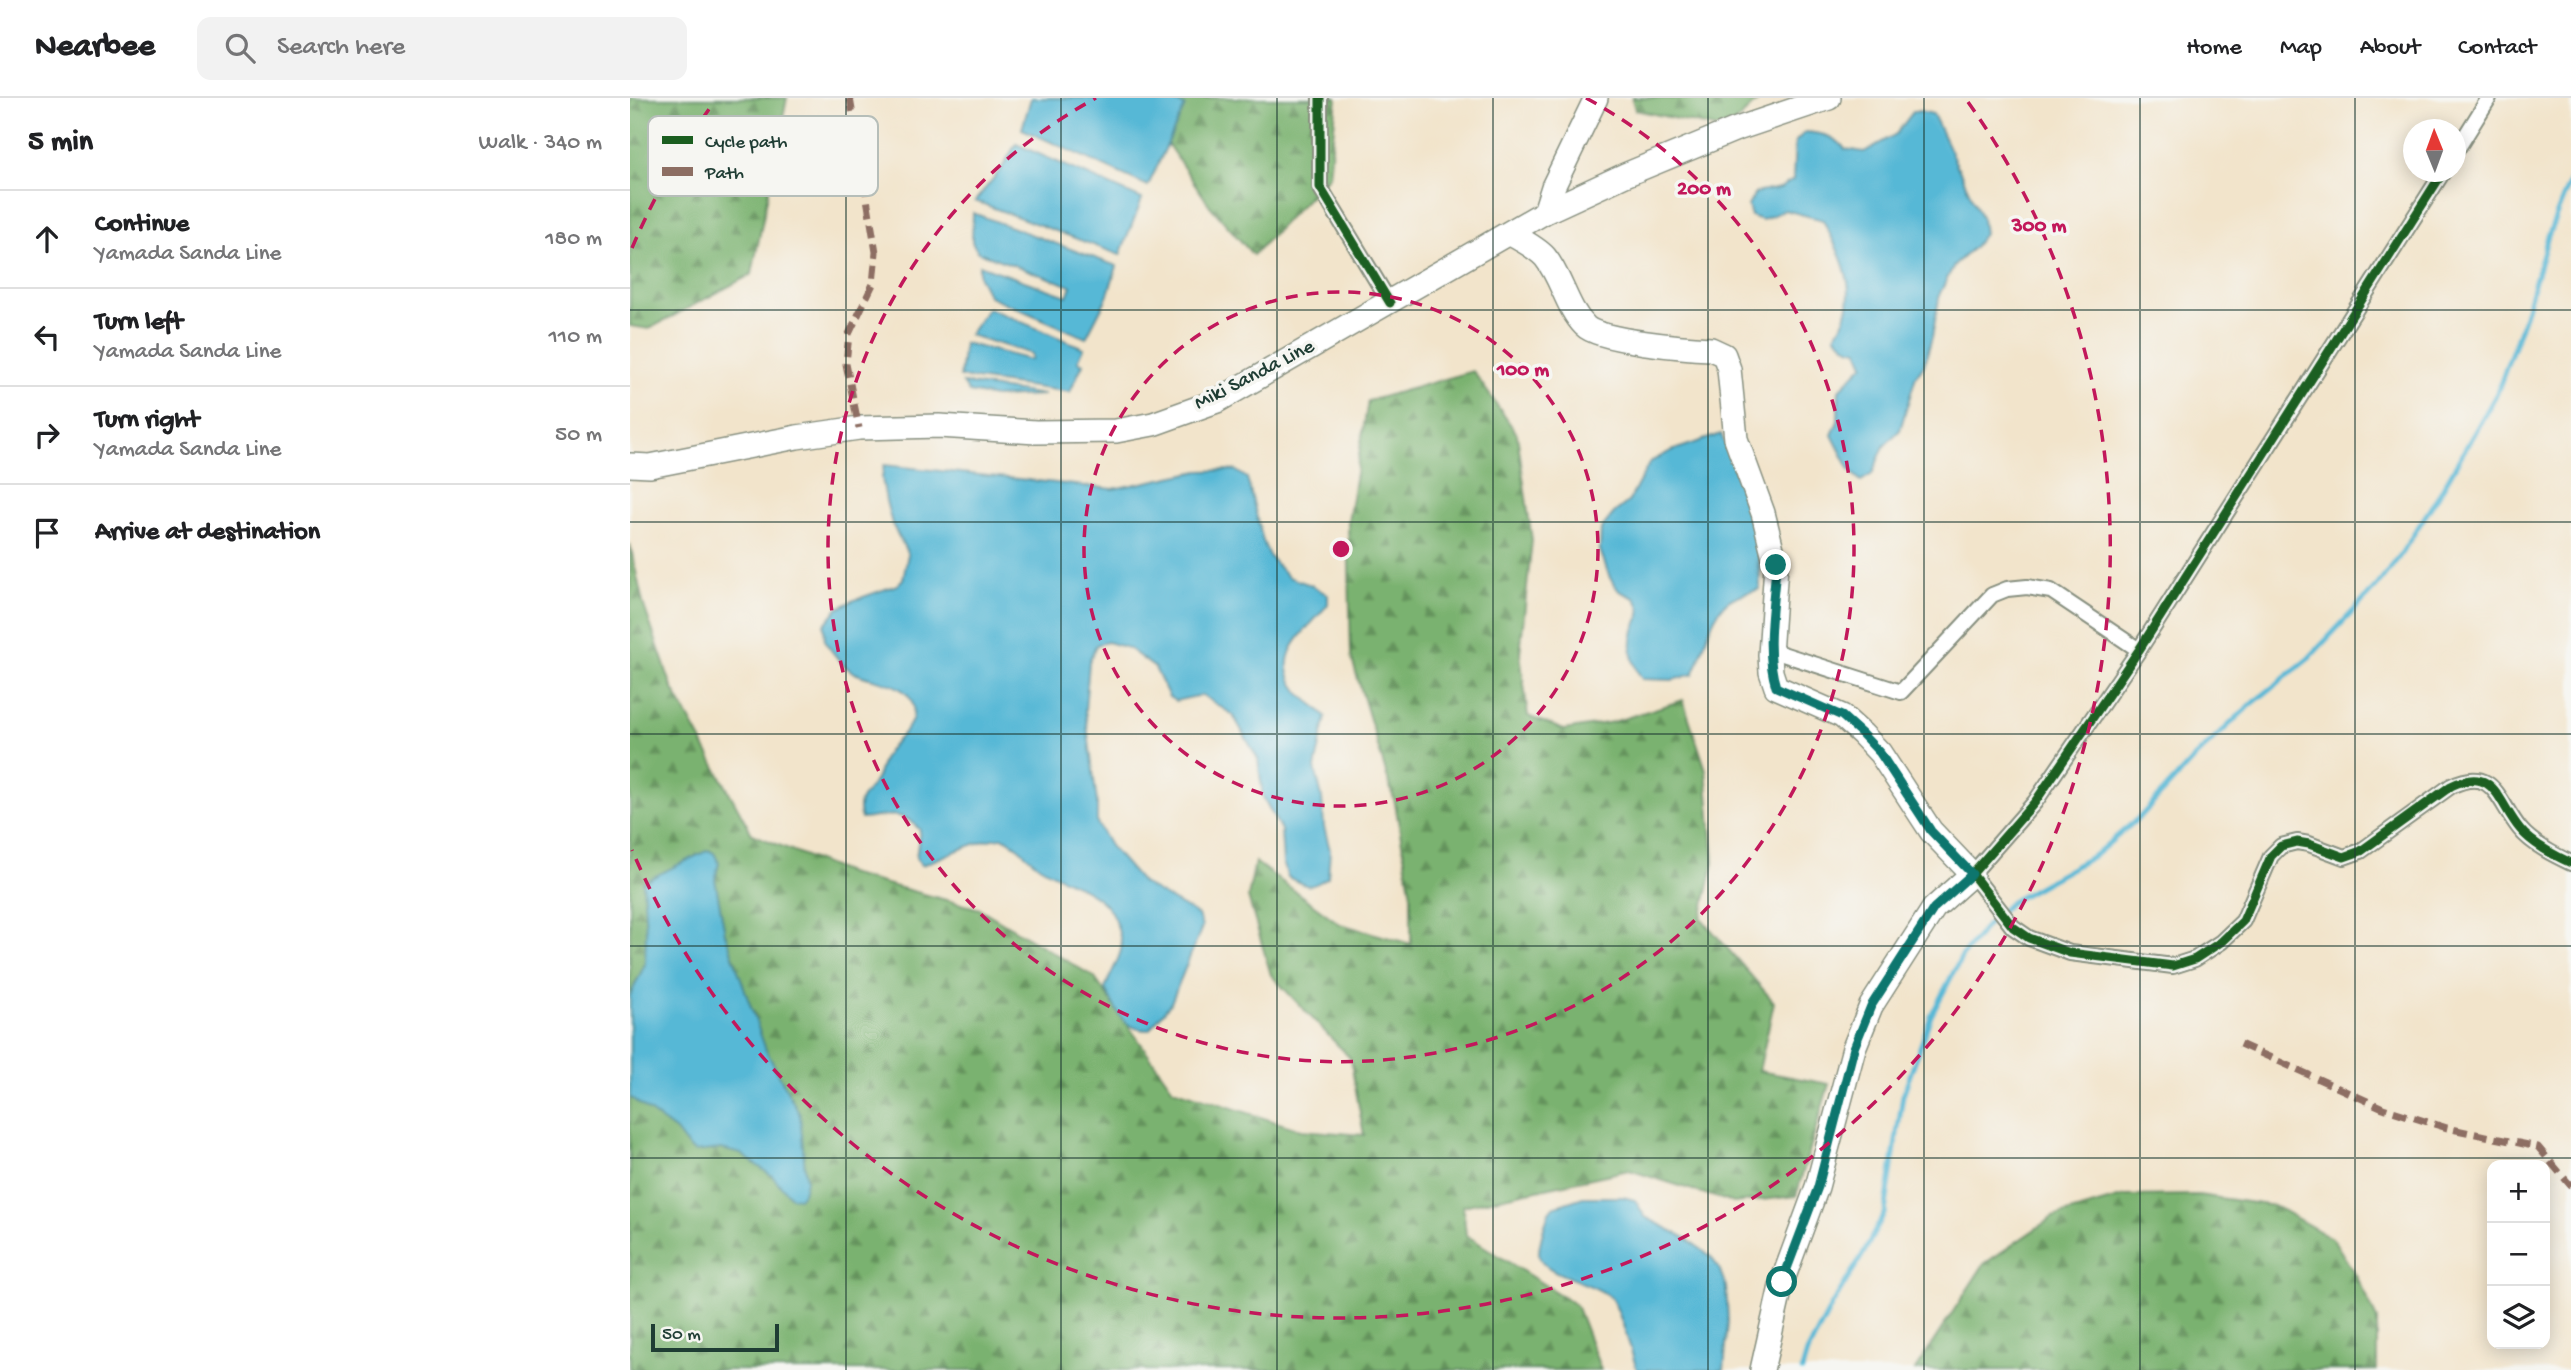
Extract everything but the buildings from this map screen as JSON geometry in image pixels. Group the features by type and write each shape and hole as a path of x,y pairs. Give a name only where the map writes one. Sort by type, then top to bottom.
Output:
{"main road":[{"path":"1545,212 1553,187 1596,98"},
{"name":"Miki Sanda Line","path":"630,465 650,466 797,437 859,428 939,426 1036,432 1116,431 1153,424 1217,401 1545,212 1734,130 1829,98"},
{"path":"1509,233 1543,254 1587,328 1604,335 1711,349 1724,355 1729,369 1736,439 1763,513 1776,565 1770,650 1771,671 1776,687 1842,716 1862,734 1880,753 1931,831 1972,874 1934,908 1871,1006 1854,1048 1818,1187 1782,1282 1762,1370"}],"street":[{"path":"1320,98 1320,187 1390,303"},
{"path":"2466,134 2489,98"},
{"path":"2437,182 2139,650 2035,802 1972,874 2013,927 2029,938 2070,953 2173,966 2195,959 2213,948 2243,921 2271,856 2281,846 2297,842 2309,844 2344,857 2361,851 2451,786 2467,778 2482,780 2494,790 2521,831 2552,854 2571,863"},
{"path":"1770,650 1901,692 1992,595 2007,589 2028,587 2052,591 2139,650"}],"green space":[{"path":"630,98 787,98 783,116 648,116 648,196 768,196 752,274 649,329 630,326"},
{"path":"1136,98 1337,98 1329,176 1253,255 1210,206"},
{"path":"1632,98 1761,98 1727,130 1635,110"},
{"path":"1473,371 1517,434 1532,540 1520,653 1528,716 1564,730 1613,722 1683,700 1706,770 1714,862 1701,918 1774,1002 1759,1071 1829,1084 1796,1196 1734,1203 1629,1170 1463,1206 1466,1235 1576,1305 1601,1370 630,1370 630,544 643,603 672,687 752,834 852,875 980,909 1094,977 1173,1089 1301,1130 1364,1135 1350,1058 1271,975 1248,897 1255,862 1340,924 1411,944 1411,895 1395,803 1351,656 1348,521 1368,401"},
{"path":"2198,1195 2275,1206 2333,1239 2357,1277 2377,1319 2377,1370 1915,1370 1984,1264 2053,1217 2125,1196"}],"water":[{"path":"1031,98 1166,98 1185,106 1148,186 1022,129"},
{"path":"1913,112 1933,114 1982,219 1984,234 1954,265 1940,293 1924,365 1916,376 1900,430 1884,446 1872,474 1861,481 1851,472 1832,435 1838,421 1839,390 1864,364 1858,350 1849,348 1835,336 1844,321 1848,306 1849,292 1843,263 1823,220 1785,210 1762,220 1751,216 1748,206 1755,193 1780,188 1793,180 1795,142 1805,132 1827,136 1845,149 1864,152 1896,134"},
{"path":"1016,144 1142,199 1120,255 975,201 1002,168"},
{"path":"973,213 1117,266 1107,297 1086,338 989,296 979,277 979,265 1067,296 1071,286 978,252 972,242"},
{"path":"988,308 1084,348 1078,361 1083,364 1070,392 960,377 964,343 1031,360 1032,354 969,335"},
{"path":"963,383 1044,395 995,397 969,392"},
{"path":"1721,434 1750,509 1759,550 1760,589 1733,598 1719,611 1693,674 1673,680 1642,679 1632,650 1632,637 1640,617 1640,607 1635,598 1619,591 1610,578 1600,550 1601,529 1614,513 1629,501 1650,462 1671,451"},
{"path":"884,465 1113,489 1199,471 1235,470 1247,478 1269,556 1288,577 1311,585 1328,595 1328,604 1289,654 1288,666 1290,678 1298,691 1326,717 1315,768 1330,850 1328,877 1316,884 1304,885 1288,877 1283,863 1281,830 1263,797 1258,759 1233,715 1202,695 1175,701 1169,697 1155,668 1128,648 1107,642 1096,645 1089,662 1085,710 1097,802 1097,823 1110,846 1142,883 1198,915 1202,927 1171,1003 1149,1030 1126,1023 1105,989 1122,945 1114,916 1098,898 1037,864 1007,839 985,841 962,848 922,865 916,858 920,830 913,823 900,816 861,819 860,802 877,778 883,759 912,721 913,706 910,698 898,687 855,673 846,667 825,642 824,625 837,609 897,585 903,579 908,554 892,524 882,478"},
{"path":"708,850 714,853 719,863 715,879 725,933 766,1050 800,1115 806,1181 799,1198 791,1197 772,1176 741,1154 721,1149 695,1152 676,1131 630,1097 630,996 645,964 643,882"},
{"path":"1583,1197 1623,1197 1635,1200 1645,1217 1686,1238 1710,1256 1719,1268 1726,1287 1728,1321 1724,1370 1637,1370 1622,1321 1611,1298 1594,1287 1558,1273 1542,1261 1539,1254 1540,1244 1549,1212 1553,1207"}],"waterway":[{"path":"1802,1370 1807,1353 1833,1303 1885,1212 1903,1095 1931,1016 1962,956 1987,925 2011,902 2095,855 2141,816 2196,756 2248,707 2308,659 2377,586 2440,493 2497,393 2525,315 2548,236 2571,178"}],"marked path":[{"path":"850,98 853,116"},
{"path":"859,428 846,364 849,334 873,284 876,252 867,196"},
{"path":"2240,1044 2383,1108 2447,1128 2538,1147 2571,1186"}],"cycle path":[{"path":"1320,98 1320,187 1390,303"},
{"path":"2437,182 2139,650 2035,802 1972,874 2013,927 2029,938 2070,953 2173,966 2195,959 2221,942 2243,921 2271,856 2281,846 2297,842 2309,844 2344,857 2361,851 2451,786 2466,781 2486,783 2531,840 2571,863"}],"route":[{"path":"1776,565 1770,655 1776,687 1842,716 1862,734 1880,753 1931,831 1972,874 1934,908 1871,1006 1854,1048 1818,1187 1782,1282"}]}
